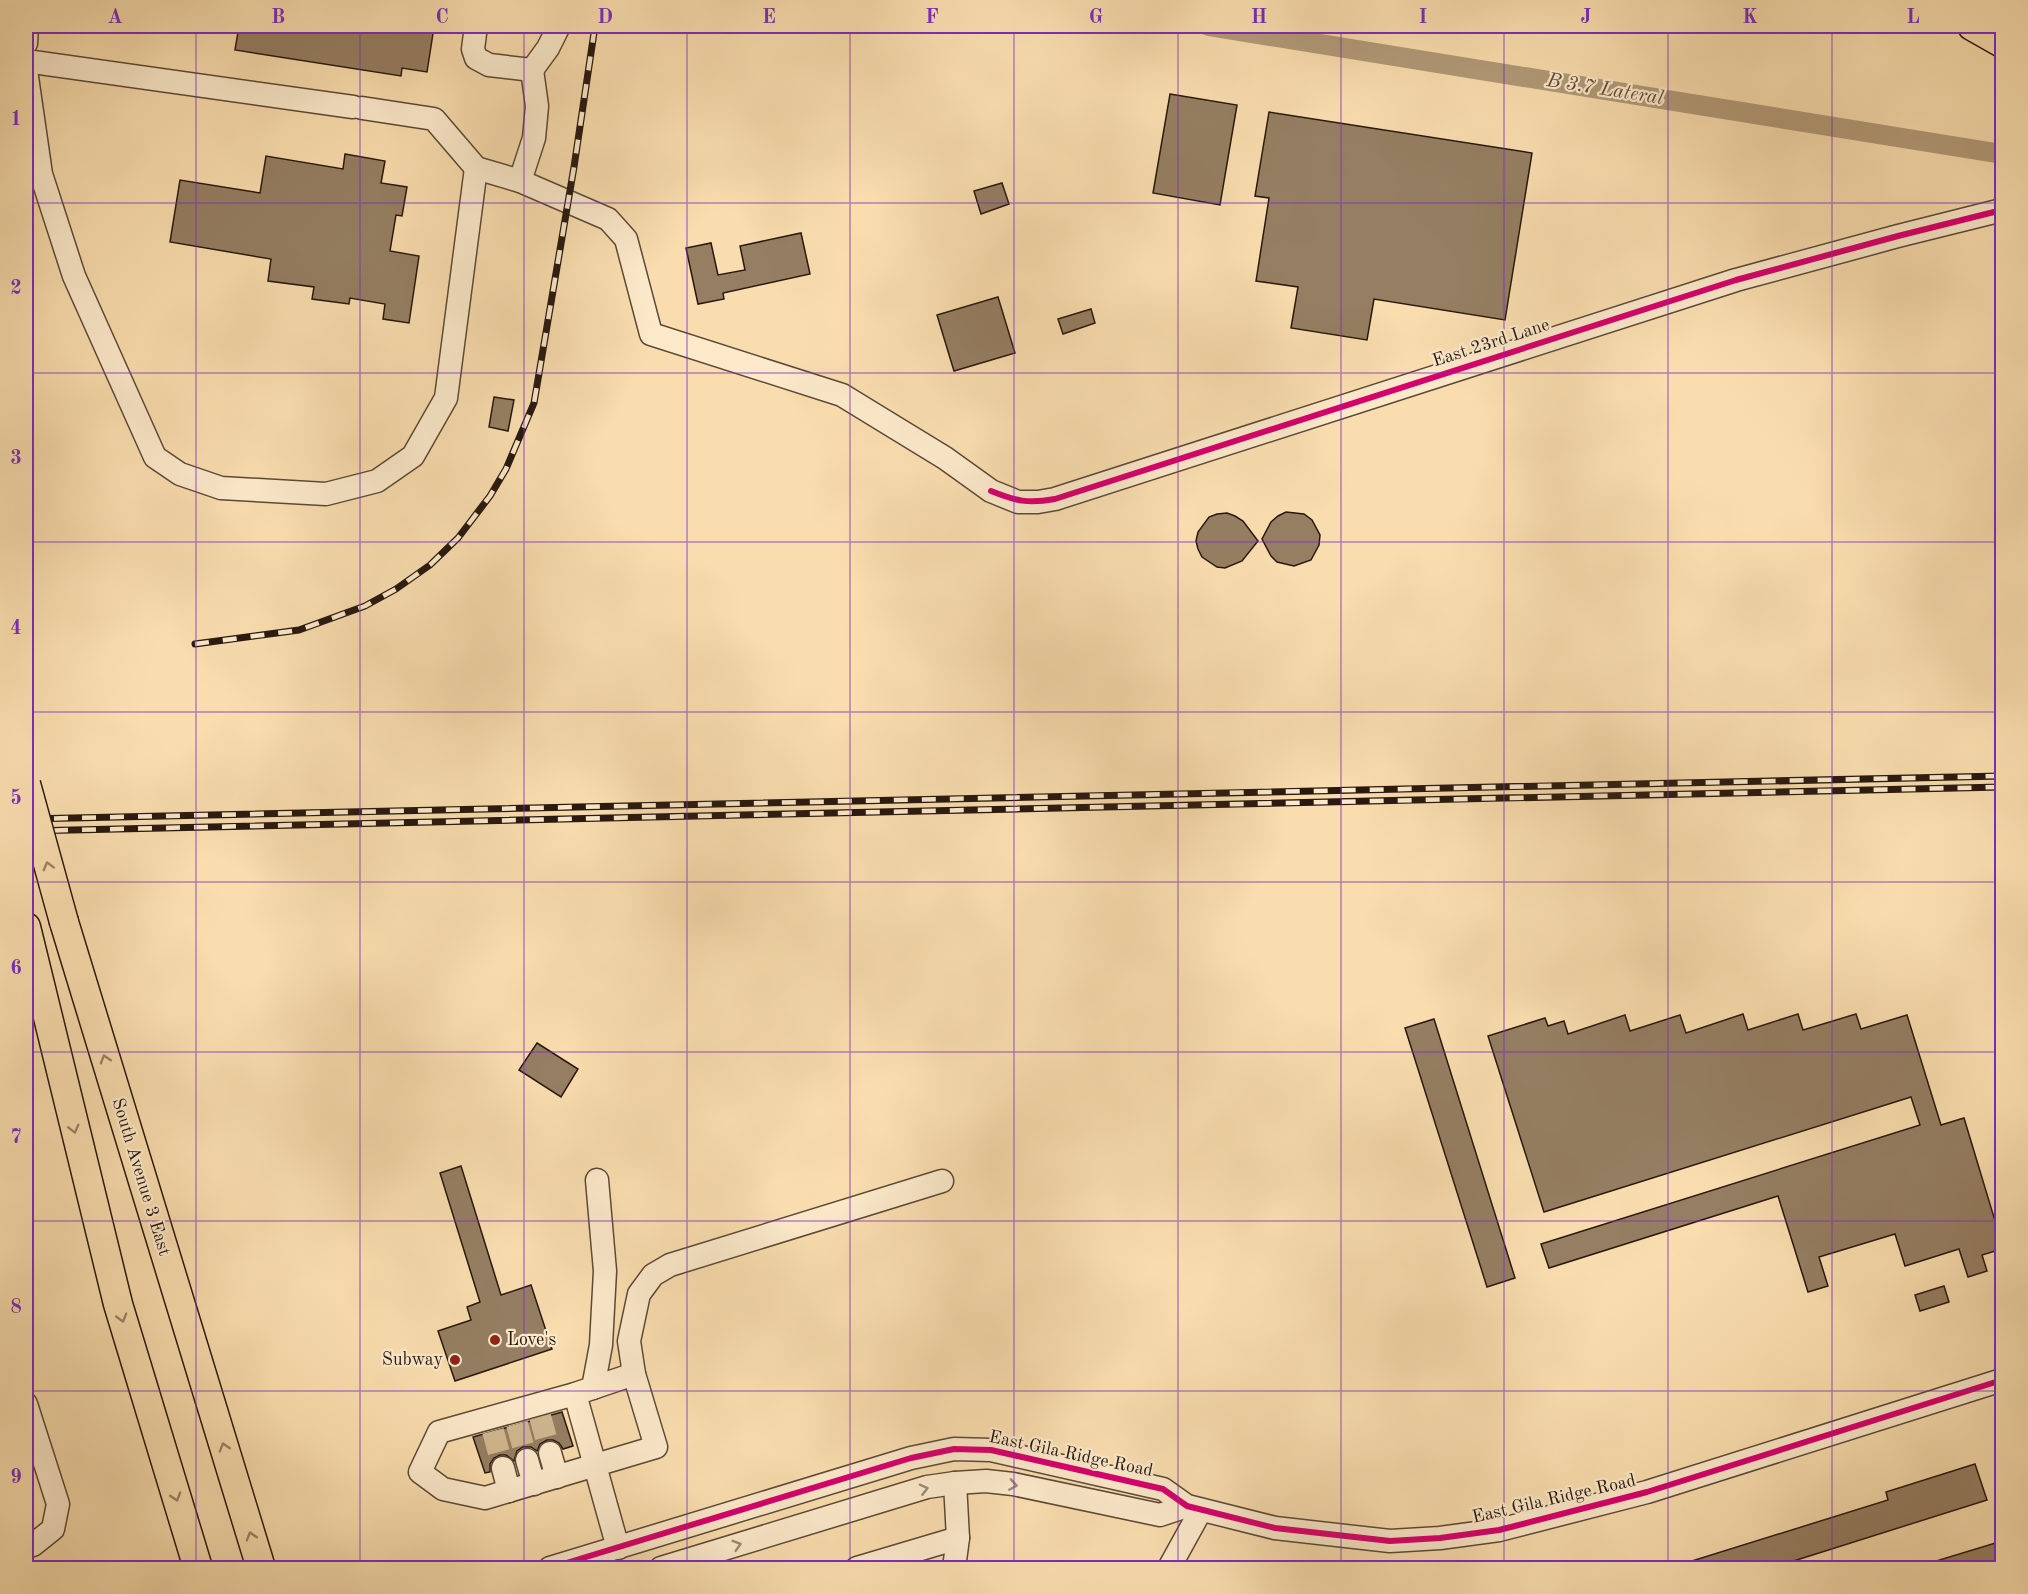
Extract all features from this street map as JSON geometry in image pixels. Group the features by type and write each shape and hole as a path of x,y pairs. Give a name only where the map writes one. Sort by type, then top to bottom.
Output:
{"main road":[{"path":"1972,26 2002,43"},
{"name":"South Avenue 3 East","path":"26,784 64,922 261,1569"},
{"path":"26,928 118,1304 198,1569"}],"street":[{"path":"26,43 27,26"},
{"path":"476,26 473,48 477,58 489,64 532,70"},
{"path":"26,61 434,119 476,168 520,181 534,138 537,106 532,70 551,43 559,26"},
{"path":"26,70 40,174 74,276 155,458 180,474 220,488 326,494 377,481 413,456 446,398 476,168"},
{"name":"East 23rd Lane","path":"520,181 608,219 626,240 651,334 842,394 945,458 991,491 1018,502 1055,499 1736,280 2002,210"},
{"path":"597,1180 604,1270 600,1345 584,1391 596,1465 618,1548"},
{"path":"634,1374 515,1418 491,1425 439,1432 420,1472 443,1489 485,1498 656,1446 634,1374 629,1341 639,1294 654,1275 670,1265 942,1181"},
{"name":"East Gila Ridge Road","path":"550,1569 911,1458 954,1449 991,1450 1163,1489 1194,1508 1275,1528 1390,1541 1440,1538 1499,1530 1647,1492 2002,1380"},
{"path":"26,1404 58,1504 53,1529 33,1545 26,1547"},
{"path":"550,1453 557,1477"},
{"path":"527,1460 534,1484"},
{"path":"503,1468 509,1491"},
{"path":"661,1569 927,1487 955,1482 986,1481 1013,1484 1160,1515 1194,1508"},
{"path":"954,1569 958,1538 955,1482"},
{"path":"1169,1569 1194,1508"},
{"path":"857,1569 958,1538"}],"building":[{"path":"239,26 434,27 427,72 402,68 401,76 235,50"},
{"path":"1170,94 1237,105 1220,205 1153,193"},
{"path":"1269,112 1532,153 1505,320 1374,299 1367,340 1291,328 1298,287 1256,281 1269,198 1255,196"},
{"path":"345,154 385,161 381,183 407,187 402,216 396,215 390,251 419,256 409,323 383,319 385,304 350,298 349,304 312,299 314,287 268,281 271,259 170,242 180,180 260,193 266,156 343,169"},
{"path":"1002,183 1009,204 981,214 974,191"},
{"path":"801,233 810,274 723,293 724,299 698,304 686,248 711,243 718,275 745,270 740,246"},
{"path":"998,297 1015,353 954,371 937,315"},
{"path":"1091,309 1095,323 1063,334 1058,319"},
{"path":"494,397 514,400 508,431 489,427"},
{"path":"1286,512 1304,514 1312,520 1320,535 1319,545 1311,560 1294,566 1277,562 1262,539 1271,522"},
{"path":"1227,513 1243,521 1258,541 1242,561 1225,568 1217,567 1202,557 1196,541 1198,532 1209,517"},
{"path":"1743,1014 1748,1030 1798,1014 1803,1030 1856,1014 1861,1029 1907,1015 1941,1125 1964,1118 2002,1244 2002,1249 1982,1255 1987,1271 1968,1277 1959,1249 1905,1266 1895,1234 1819,1257 1828,1286 1808,1292 1778,1196 1549,1268 1541,1244 1920,1125 1911,1097 1544,1212 1488,1036 1545,1018 1548,1026 1564,1021 1568,1034 1625,1015 1630,1031 1680,1015 1686,1033"},
{"path":"1434,1019 1515,1278 1487,1287 1405,1028"},
{"path":"537,1043 578,1069 561,1097 519,1070"},
{"name":"Love's","path":"461,1166 501,1295 531,1285 552,1349 455,1381 438,1331 471,1320 467,1307 480,1302 440,1173"},
{"path":"1944,1286 1949,1302 1920,1311 1915,1295"},
{"path":"562,1412 573,1446 563,1449 559,1443 547,1440 540,1444 537,1451 531,1447 523,1447 517,1451 514,1461 506,1455 494,1458 490,1464 490,1472 485,1473 473,1437"},
{"path":"1975,1464 1987,1500 1768,1569 1680,1569 1679,1565 1888,1500 1886,1492"},
{"path":"2002,1541 2002,1569 1924,1569 1923,1565"}],"waterway":[{"name":"B 3.7 Lateral","path":"1208,26 2002,154"}],"tunnel":[{"path":"540,1416 550,1453"},
{"path":"517,1424 527,1460"},
{"path":"493,1431 503,1468"}],"railway":[{"path":"195,644 299,630 365,606 396,589 430,565 458,538 490,496 506,469 534,403 595,26"},
{"path":"26,819 2002,776"},
{"path":"26,831 2002,787"}],"cycle path":[{"path":"991,491 1022,501 1055,499 1736,280 2002,210"},
{"path":"550,1568 911,1458 954,1449 991,1450 1163,1489 1187,1506 1275,1528 1390,1541 1440,1538 1499,1530 1647,1492 2002,1380"}],"place":[{"name":"Love's","path":"495,1340"},
{"name":"Subway","path":"455,1360"}]}
